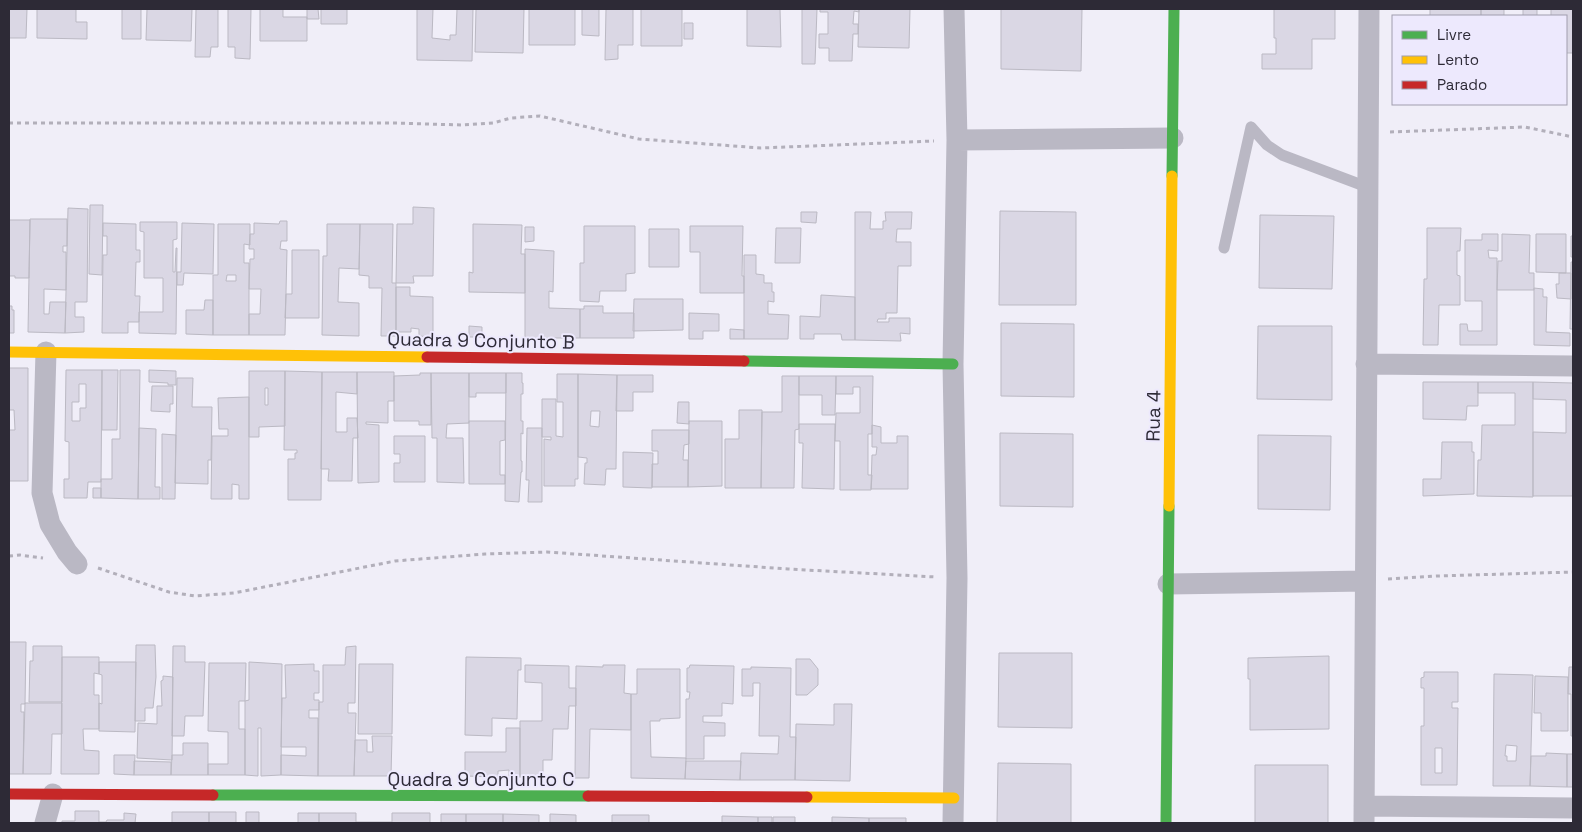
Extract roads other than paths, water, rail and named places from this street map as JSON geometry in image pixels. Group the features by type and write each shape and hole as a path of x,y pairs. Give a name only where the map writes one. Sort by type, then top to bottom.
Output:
{"street":[{"path":"953,823 957,578 953,364 957,140 954,9"},
{"name":"Rua 4","path":"1166,823 1174,9"},
{"path":"1368,9 1364,815 1573,808"},
{"path":"957,140 1173,138"},
{"name":"Quadra 9 Conjunto B","path":"9,352 953,364"},
{"path":"46,352 42,494 50,524 66,552 77,564"},
{"path":"1366,364 1573,366"},
{"path":"1168,584 1365,581"},
{"name":"Quadra 9 Conjunto C","path":"9,794 954,798"},
{"path":"45,823 53,794"}],"lane":[{"path":"1224,248 1250,127 1267,145 1282,155 1367,187"}]}
